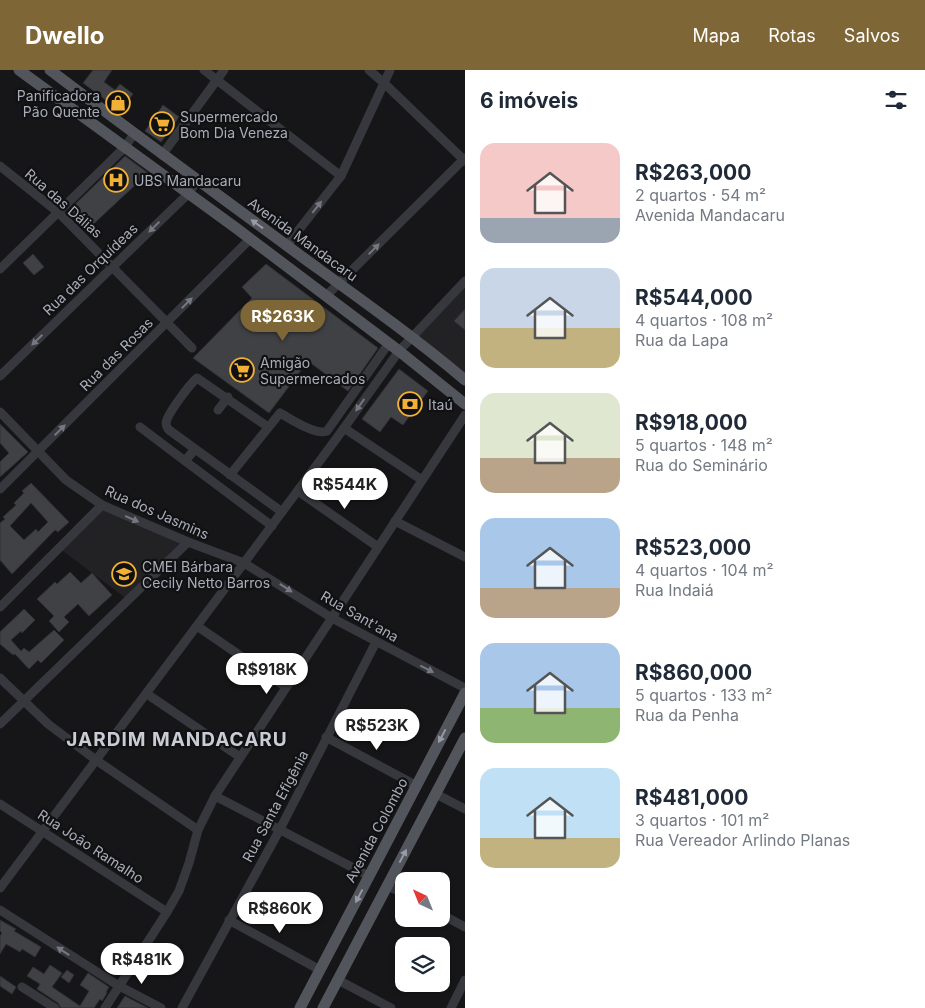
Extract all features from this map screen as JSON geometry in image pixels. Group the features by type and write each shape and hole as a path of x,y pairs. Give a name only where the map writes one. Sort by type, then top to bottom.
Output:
{"main road":[{"path":"20,70 124,148 189,193 399,351 465,404"},
{"name":"Avenida Mandacaru","path":"50,70 162,155 198,179 411,337 465,380"},
{"name":"Avenida Colombo","path":"300,1008 465,693"},
{"path":"323,1008 465,738"},
{"path":"344,924 362,934"}],"street":[{"path":"204,70 340,176"},
{"path":"162,155 224,70"},
{"path":"326,296 464,160 384,82 368,70"},
{"path":"287,245 340,176 390,70"},
{"path":"0,270 124,148 134,134"},
{"name":"Rua das Dálias","path":"1,169 59,213 192,348"},
{"name":"Rua das Orquídeas","path":"0,376 189,193 198,179"},
{"name":"Rua das Rosas","path":"0,489 250,239"},
{"path":"0,888 272,526 399,351 465,281"},
{"path":"230,475 280,413 315,431 323,433 328,431 389,344"},
{"path":"268,427 197,378 170,413 166,426 282,512"},
{"path":"218,410 228,398"},
{"name":"Rua dos Jasmins","path":"0,412 66,480 102,505 188,542 244,563"},
{"path":"105,1008 167,912 185,876 198,830 215,796 465,415"},
{"path":"278,416 332,444"},
{"path":"140,426 272,526"},
{"path":"344,428 422,480"},
{"path":"185,461 195,449"},
{"path":"298,491 378,547"},
{"path":"0,607 102,505"},
{"path":"394,521 465,557"},
{"path":"0,724 188,542"},
{"name":"Rua Sant'ana","path":"244,563 332,618 465,688"},
{"path":"197,626 286,687"},
{"name":"Rua Santa Efigênia","path":"182,1008 279,830 376,642"},
{"path":"0,678 48,724 96,760 198,830"},
{"path":"147,694 240,757"},
{"path":"326,737 416,786"},
{"path":"436,794 465,809"},
{"path":"215,796 369,876"},
{"name":"Rua João Ramalho","path":"0,804 167,912"},
{"path":"388,886 395,890"},
{"path":"0,910 119,986 161,1008"},
{"path":"450,919 465,927"},
{"path":"229,920 320,970"},
{"path":"338,980 391,1008"},
{"path":"451,1008 465,980"},
{"path":"22,987 55,1008"}],"shaded area":[{"path":"465,281 465,377 411,337"},
{"name":"CMEI Bárbara Cecily Netto Barros","path":"102,505 188,542 128,600 59,548"}],"building":[{"name":"Panificadora Pão Quente","path":"93,70 112,70 104,82 115,90 120,84 133,94 120,111 83,83"},
{"name":"Supermercado Bom Dia Veneza","path":"163,105 179,117 161,142 145,131"},
{"name":"UBS Mandacaru","path":"125,156 148,173 86,231 67,212"},
{"path":"33,254 44,267 34,275 23,263"},
{"path":"266,264 378,348 348,391 308,361 269,413 193,358 252,298 242,287"},
{"path":"465,309 465,330 454,321"},
{"path":"399,369 428,391 403,425 391,417 380,432 362,419"},
{"path":"0,424 28,452 0,477 0,462 9,453 0,443"},
{"path":"31,483 69,522 58,532 55,530 12,574 0,560 0,523 5,519 3,517 16,505 14,503 24,493 22,491","holes":["31,503 48,522 38,532 36,529 24,540 10,526"]},
{"path":"70,572 81,583 92,573 112,595 89,616 78,604 64,617 69,622 59,632 49,621 54,616 37,599 55,582 57,584"},
{"path":"24,609 35,620 22,633 21,631 11,640 21,651 24,648 29,652 54,630 64,640 41,663 38,660 29,669 15,654 13,655 0,644 0,632"},
{"path":"0,920 41,947 35,957 22,949 20,952 6,944 0,954 0,936 2,933 0,931"},
{"path":"50,965 62,973 52,987 80,1006 89,991 80,985 88,973 109,987 107,993 94,1008 61,1008 58,1003 37,989 40,984 27,976 33,967 44,974"},
{"path":"67,970 74,975 69,983 61,977"},
{"path":"0,976 16,987 12,994 0,986"},
{"path":"125,996 148,1008 117,1008"}],"place":[{"name":"Panificadora Pão Quente","path":"118,103"},
{"name":"Supermercado Bom Dia Veneza","path":"162,124"},
{"name":"UBS Mandacaru","path":"116,180"},
{"name":"Amigão Supermercados","path":"242,370"},
{"name":"Itaú","path":"410,404"},
{"name":"CMEI Bárbara Cecily Netto Barros","path":"124,574"}],"district":[{"name":"JARDIM MANDACARU","path":"177,739"}]}
